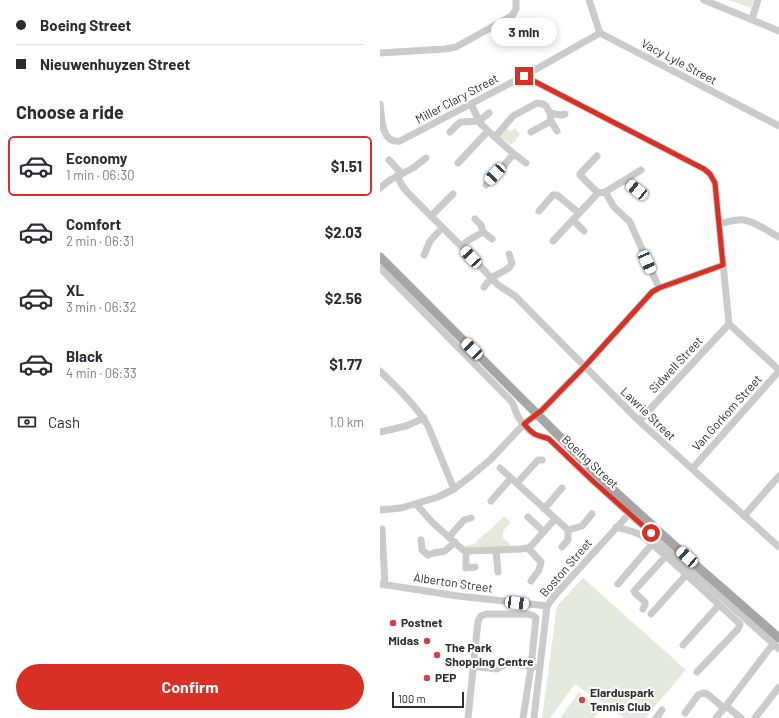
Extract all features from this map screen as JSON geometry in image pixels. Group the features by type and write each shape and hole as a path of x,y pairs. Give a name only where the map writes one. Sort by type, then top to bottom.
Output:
{"main road":[{"name":"Boeing Street","path":"380,253 435,309 486,355 617,494 760,622 777,643"},
{"name":"Boeing Street","path":"380,257 482,360 540,412 633,504 753,611 779,630"}],"street":[{"path":"380,53 456,47 512,16 516,8 516,0"},
{"path":"589,0 600,33"},
{"path":"704,0 779,31"},
{"path":"752,19 758,0"},
{"name":"Miller Clary Street","path":"380,104 386,137 396,142 400,141 524,76 600,33"},
{"name":"Vacy Lyle Street","path":"600,33 779,126"},
{"path":"524,76 704,169 710,174 715,183 729,324 779,371"},
{"path":"495,137 513,116 537,103 546,106 550,113 551,121 557,131"},
{"path":"471,104 479,121 488,131 526,163"},
{"path":"450,132 461,122 479,121 489,113"},
{"path":"550,113 561,115 565,114"},
{"path":"531,132 551,121"},
{"path":"458,163 488,131"},
{"path":"486,185 514,154"},
{"path":"598,156 580,175 602,192 614,207 630,222 659,288"},
{"path":"380,188 390,180 413,168 426,158"},
{"name":"Lawrie Street","path":"389,160 400,175 403,188 498,285 515,296 639,422 779,547"},
{"path":"553,241 579,213 602,192 641,170"},
{"path":"625,180 637,190"},
{"path":"431,216 453,194"},
{"path":"539,210 553,195 557,195 579,213"},
{"path":"475,219 481,225 483,232 492,239"},
{"path":"572,220 584,231"},
{"path":"719,224 743,220 753,223 779,237"},
{"path":"424,255 430,241 442,228"},
{"path":"461,246 483,232"},
{"path":"484,287 491,278 510,267 512,263 509,254"},
{"path":"380,510 401,508 416,504 438,497 454,489 490,460 524,424 540,412 585,366 649,295 659,288 723,265"},
{"name":"Boeing Street","path":"380,268 511,401 514,405 516,414 529,430 535,435 549,439 629,514 777,643"},
{"name":"Sidwell Street","path":"639,422 729,324"},
{"path":"380,371 409,400 424,418 454,489"},
{"name":"Van Gorkom Street","path":"692,469 779,371"},
{"path":"380,432 406,426 424,418"},
{"path":"491,501 538,460 542,460"},
{"path":"500,468 568,530 568,540 562,547"},
{"path":"744,516 779,476"},
{"path":"544,509 562,488"},
{"path":"416,504 432,522 467,551 528,548 555,519"},
{"path":"568,530 582,526 592,514"},
{"name":"Boston Street","path":"534,718 547,606 556,594 629,514"},
{"path":"421,540 422,550 428,555 445,551 464,520 471,518"},
{"path":"528,518 544,532"},
{"path":"616,527 637,533 652,544 739,622 740,626 697,672"},
{"path":"382,529 382,584"},
{"path":"618,584 652,544"},
{"path":"528,548 541,562 540,570 531,581"},
{"path":"496,550 498,572"},
{"path":"467,551 466,568 475,567"},
{"path":"643,609 646,604 645,602 634,591 666,556"},
{"path":"651,614 686,575"},
{"name":"Alberton Street","path":"382,584 458,596 547,606"},
{"path":"683,646 719,605"},
{"path":"468,718 478,621 486,614 528,614 536,618 531,667 523,718"},
{"path":"716,718 769,649 777,643"},
{"path":"474,666 497,669 510,663 540,667"},
{"path":"756,718 779,687"},
{"path":"685,713 698,695 703,693 741,718"},
{"path":"656,718 662,710"}],"shaded area":[{"path":"728,0 754,0 751,8"},
{"path":"507,128 510,132 515,128 520,135 511,145 499,137"},
{"path":"504,516 511,522 503,531 503,538 510,544 510,547 468,548 464,546 474,544"},
{"path":"583,578 686,670 645,718 624,718 575,684 550,718 542,718 557,606"},
{"name":"Elarduspark Tennis Club","path":"579,692 601,708 594,718 560,718"}],"place":[{"name":"Postnet","path":"393,623"},
{"name":"Midas","path":"427,641"},
{"name":"The Park Shopping Centre","path":"437,655"},
{"name":"PEP","path":"427,678"},
{"name":"Elarduspark Tennis Club","path":"582,700"}],"route":[{"path":"524,76 704,169 710,174 715,183 723,265 659,288 652,292 585,366 542,410 524,424 535,435 549,439 651,533"}]}
